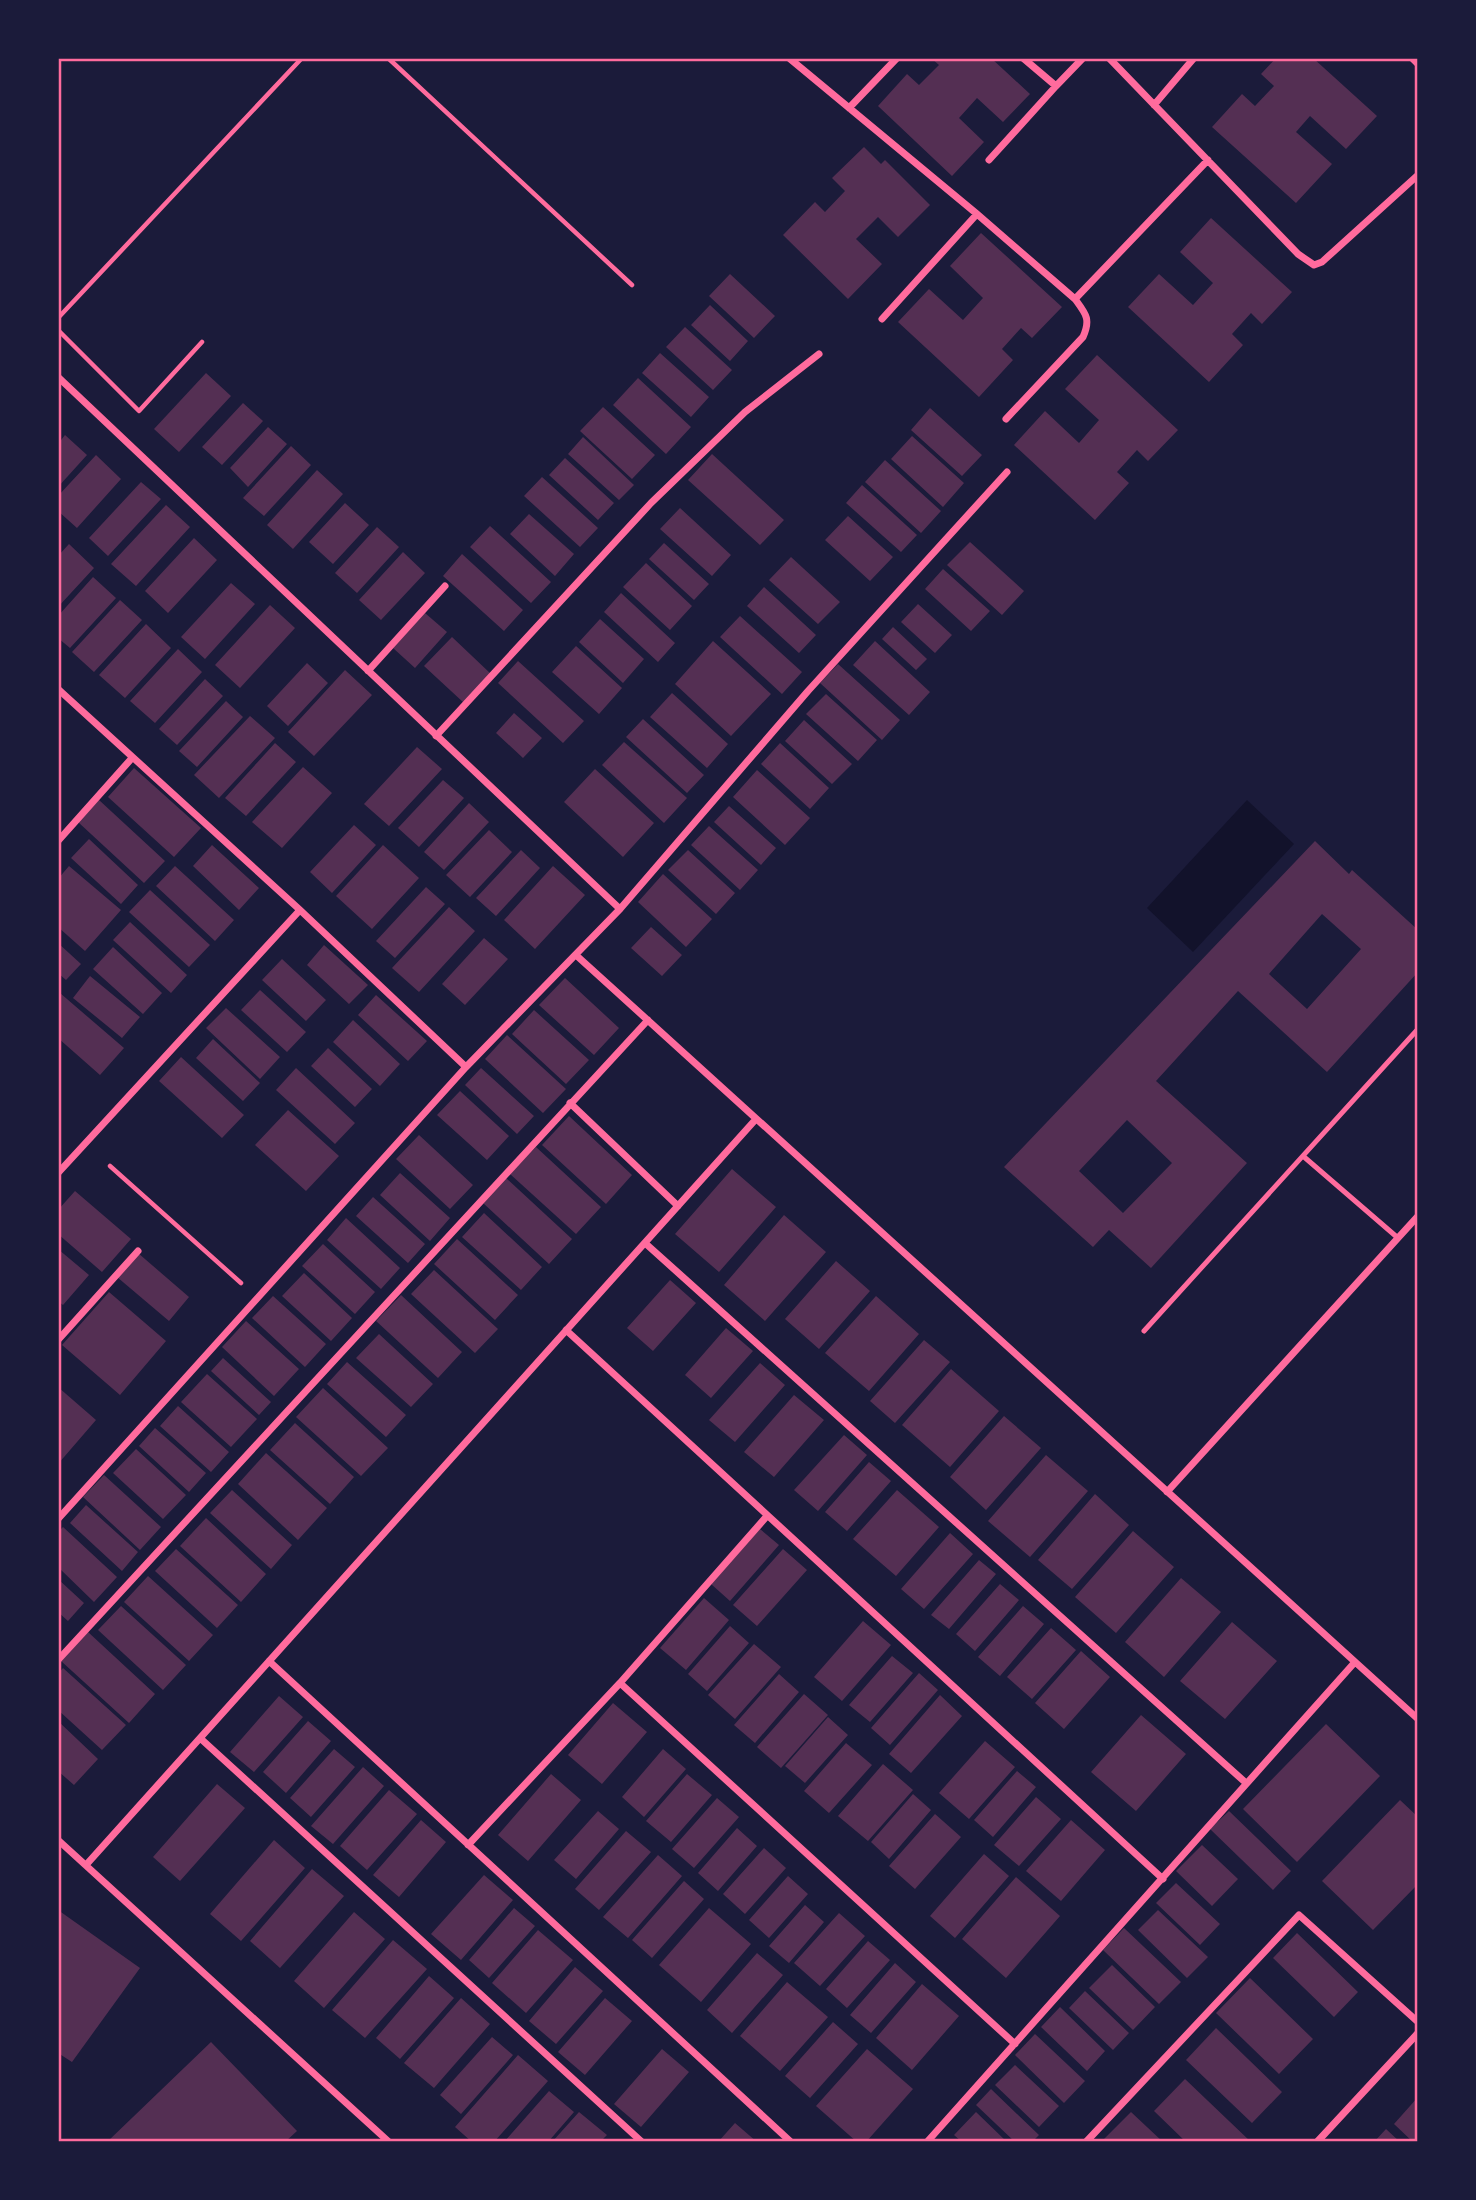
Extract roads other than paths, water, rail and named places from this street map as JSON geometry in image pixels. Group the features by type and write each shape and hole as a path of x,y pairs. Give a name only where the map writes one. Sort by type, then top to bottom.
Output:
{"street":[{"path":"789,58 977,214 1075,299 1086,313 1088,325 1083,337 1006,419"},
{"path":"849,108 897,58"},
{"path":"1023,58 1056,86"},
{"path":"989,160 1083,58"},
{"path":"1109,58 1298,254 1314,265 1322,262 1418,174"},
{"path":"1154,105 1194,58"},
{"path":"1412,58 1418,64"},
{"path":"1075,299 1208,160"},
{"path":"882,319 977,214"},
{"path":"436,736 651,503 746,412 819,354"},
{"path":"58,377 620,909"},
{"path":"58,1519 466,1067 620,909 808,691 1007,472"},
{"path":"368,671 445,586"},
{"path":"58,689 300,910 466,1067"},
{"path":"58,841 132,758"},
{"path":"58,1174 300,910"},
{"path":"577,956 1418,1719"},
{"path":"58,1660 648,1020"},
{"path":"570,1103 678,1206"},
{"path":"86,1865 756,1119"},
{"path":"1167,1492 1418,1216"},
{"path":"645,1243 1246,1783"},
{"path":"58,1340 138,1251"},
{"path":"566,1331 1163,1879"},
{"path":"468,1845 620,1682 767,1516"},
{"path":"269,1661 791,2142"},
{"path":"927,2142 1355,1662"},
{"path":"620,1682 1015,2044"},
{"path":"200,1738 642,2142"},
{"path":"58,1840 389,2142"},
{"path":"1086,2142 1299,1915 1418,2022"},
{"path":"1317,2142 1418,2033"}],"lane":[{"path":"1418,574 1418,599"},
{"path":"1144,1331 1418,1029"},
{"path":"1303,1156 1398,1238"}]}
